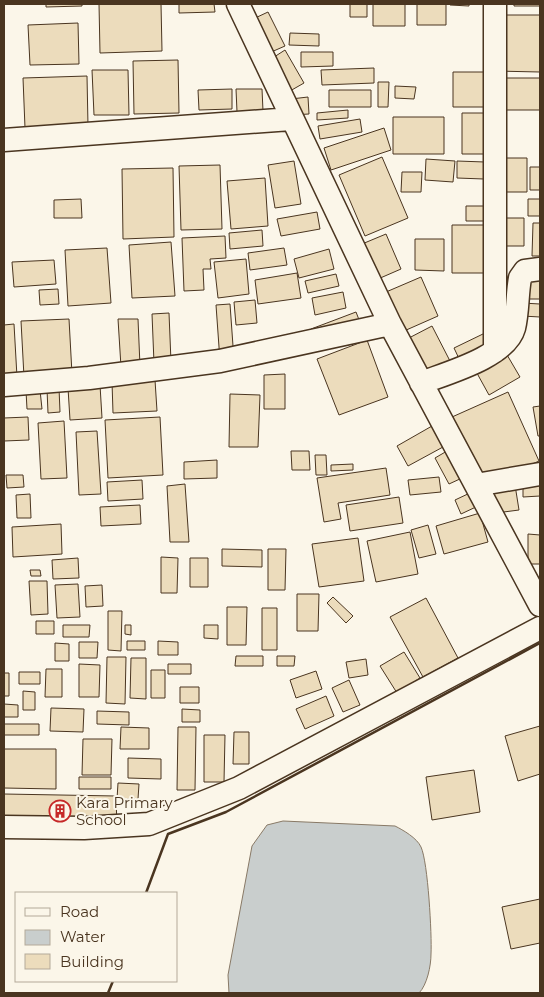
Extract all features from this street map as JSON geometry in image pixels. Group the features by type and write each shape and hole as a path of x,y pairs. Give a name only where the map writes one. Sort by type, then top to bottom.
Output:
{"street":[{"path":"238,4 390,324 540,605"},
{"path":"494,4 495,351"},
{"path":"4,140 291,119"},
{"path":"421,382 461,368 495,351 506,343 514,328 520,278 524,271 540,269"},
{"path":"4,385 89,378 220,362 390,324"},
{"path":"476,485 540,474"},
{"path":"4,827 84,828 149,824 239,788 540,628"}],"water":[{"path":"283,821 395,826 416,840 421,847 428,882 431,945 428,975 419,993 229,993 228,975 252,846 267,825"}],"building":[{"path":"46,4 82,4 82,6 46,7"},
{"path":"99,4 161,4 162,51 100,53"},
{"path":"179,4 214,4 215,12 179,13"},
{"path":"350,4 367,4 367,17 350,17"},
{"path":"373,4 405,4 405,26 373,26"},
{"path":"417,4 446,4 446,25 417,25"},
{"path":"469,4 469,6 450,5"},
{"path":"514,4 540,4 540,6 514,6"},
{"path":"268,12 285,46 269,53 253,19"},
{"path":"494,15 540,15 540,72 494,71"},
{"path":"78,23 79,64 30,65 28,25"},
{"path":"290,33 319,34 319,46 289,45"},
{"path":"285,50 304,83 290,91 271,59"},
{"path":"301,52 333,52 333,66 301,67"},
{"path":"178,60 179,113 134,114 133,61"},
{"path":"374,68 374,83 322,85 321,70"},
{"path":"92,70 128,70 129,115 94,115"},
{"path":"453,72 489,72 489,107 453,107"},
{"path":"87,76 88,126 25,128 23,78"},
{"path":"495,78 540,78 540,110 495,110"},
{"path":"378,82 389,82 388,107 378,107"},
{"path":"395,86 416,87 414,99 395,98"},
{"path":"232,89 232,109 199,110 198,90"},
{"path":"236,89 262,89 263,111 237,112"},
{"path":"329,90 371,90 371,107 329,107"},
{"path":"308,97 309,114 291,115 291,99"},
{"path":"348,110 348,118 317,120 317,113"},
{"path":"462,113 492,113 492,154 462,154"},
{"path":"393,117 444,117 444,154 393,154"},
{"path":"360,119 362,132 320,139 318,126"},
{"path":"384,128 391,150 331,170 324,148"},
{"path":"382,157 408,218 365,236 339,175"},
{"path":"497,158 527,158 527,192 497,192"},
{"path":"426,159 455,161 453,182 425,180"},
{"path":"294,161 301,204 275,208 268,165"},
{"path":"457,161 485,162 484,179 457,178"},
{"path":"220,165 222,229 181,230 179,166"},
{"path":"530,167 540,167 540,190 530,190"},
{"path":"173,168 174,237 123,239 122,169"},
{"path":"402,172 422,172 421,192 401,192"},
{"path":"265,178 268,226 231,229 227,181"},
{"path":"81,199 82,218 54,218 54,200"},
{"path":"528,199 540,199 540,216 528,216"},
{"path":"466,206 485,206 485,221 466,221"},
{"path":"317,212 320,229 281,236 277,219"},
{"path":"501,218 524,218 524,246 501,246"},
{"path":"533,223 540,223 540,256 532,256"},
{"path":"452,225 489,225 488,273 452,273"},
{"path":"262,230 263,246 230,249 229,233"},
{"path":"386,234 401,269 378,279 362,244"},
{"path":"225,236 226,258 210,259 211,269 203,269 204,290 184,291 182,238"},
{"path":"415,239 444,239 444,271 415,270"},
{"path":"171,242 175,296 132,298 129,245"},
{"path":"107,248 111,303 68,306 65,250"},
{"path":"284,248 287,265 250,270 248,253"},
{"path":"329,249 334,269 299,278 294,259"},
{"path":"246,259 249,294 218,298 214,262"},
{"path":"54,260 56,284 14,287 12,262"},
{"path":"297,273 301,298 258,304 255,280"},
{"path":"336,274 339,286 308,293 305,281"},
{"path":"525,276 540,276 540,299 525,299"},
{"path":"421,277 438,316 404,331 386,292"},
{"path":"58,289 59,304 40,305 39,290"},
{"path":"343,292 346,308 315,315 312,298"},
{"path":"255,300 257,323 236,325 234,302"},
{"path":"522,303 540,304 540,317 522,316"},
{"path":"230,304 234,360 220,361 216,305"},
{"path":"356,312 363,330 318,347 311,329"},
{"path":"169,313 171,362 154,363 152,314"},
{"path":"69,319 72,374 24,377 21,321"},
{"path":"118,319 138,319 140,366 121,367"},
{"path":"14,324 17,377 4,378 4,325"},
{"path":"432,326 450,361 426,374 407,339"},
{"path":"485,333 493,350 462,365 454,348"},
{"path":"367,340 388,397 339,415 317,359"},
{"path":"503,348 520,377 489,395 473,366"},
{"path":"285,374 285,409 264,409 264,375"},
{"path":"155,380 157,411 113,413 112,382"},
{"path":"100,385 102,418 70,420 68,388"},
{"path":"59,388 60,412 48,413 47,389"},
{"path":"40,390 42,409 27,409 26,391"},
{"path":"508,392 539,461 483,486 452,417"},
{"path":"230,394 260,395 258,447 229,447"},
{"path":"540,406 540,436 538,436 533,407"},
{"path":"28,417 29,440 4,441 4,418"},
{"path":"160,417 163,475 108,478 105,420"},
{"path":"64,421 67,478 41,479 38,423"},
{"path":"432,426 443,447 408,466 397,446"},
{"path":"97,431 101,494 79,495 76,432"},
{"path":"291,451 309,451 310,470 292,470"},
{"path":"447,451 462,478 449,484 435,458"},
{"path":"315,455 326,455 327,475 316,475"},
{"path":"217,460 217,478 184,479 184,462"},
{"path":"353,464 353,470 331,471 331,465"},
{"path":"386,468 390,495 338,503 341,519 324,522 317,478"},
{"path":"6,475 23,475 24,487 7,488"},
{"path":"439,477 441,492 410,495 408,480"},
{"path":"142,480 143,499 108,501 107,482"},
{"path":"185,484 189,542 170,542 167,486"},
{"path":"515,485 519,510 496,513 492,489"},
{"path":"540,485 540,496 523,497 523,486"},
{"path":"472,492 478,506 461,514 455,500"},
{"path":"30,494 31,518 17,518 16,495"},
{"path":"399,497 403,523 350,531 346,505"},
{"path":"140,505 141,524 101,526 100,507"},
{"path":"480,513 488,542 444,554 436,526"},
{"path":"61,524 62,554 13,557 12,527"},
{"path":"428,525 436,554 419,558 411,530"},
{"path":"410,532 418,574 376,582 367,541"},
{"path":"528,534 540,535 540,564 528,564"},
{"path":"358,538 364,581 319,587 312,544"},
{"path":"222,549 262,550 262,567 222,566"},
{"path":"268,549 286,549 285,590 268,590"},
{"path":"161,557 178,558 177,593 161,593"},
{"path":"78,558 79,578 53,579 52,560"},
{"path":"190,558 208,558 208,587 190,587"},
{"path":"30,570 40,570 41,576 31,576"},
{"path":"29,581 47,581 48,614 31,615"},
{"path":"78,584 80,617 57,618 55,585"},
{"path":"102,585 103,606 86,607 85,586"},
{"path":"297,594 319,594 318,631 297,631"},
{"path":"333,597 353,616 346,623 327,603"},
{"path":"426,598 458,658 423,677 390,617"},
{"path":"227,607 247,607 246,645 227,645"},
{"path":"262,608 277,608 277,650 262,650"},
{"path":"108,611 122,611 121,651 108,650"},
{"path":"36,621 54,621 54,634 36,634"},
{"path":"63,625 90,625 89,637 63,637"},
{"path":"125,625 131,625 131,635 125,634"},
{"path":"204,625 218,625 218,639 204,638"},
{"path":"127,641 145,641 145,650 127,650"},
{"path":"158,641 178,642 178,655 158,655"},
{"path":"79,642 98,642 97,658 79,658"},
{"path":"55,643 69,644 69,661 55,661"},
{"path":"404,652 420,678 397,693 380,666"},
{"path":"236,656 263,656 263,666 235,666"},
{"path":"277,656 295,656 294,666 277,666"},
{"path":"107,657 126,657 125,704 106,703"},
{"path":"131,658 146,658 146,699 130,698"},
{"path":"366,659 368,675 349,678 346,662"},
{"path":"79,664 100,665 99,697 79,697"},
{"path":"168,664 191,664 191,674 168,674"},
{"path":"46,669 62,669 62,697 45,697"},
{"path":"151,670 165,670 165,698 151,698"},
{"path":"316,671 322,689 296,698 290,680"},
{"path":"19,672 40,672 40,684 19,684"},
{"path":"4,673 9,673 9,696 4,696"},
{"path":"349,680 360,705 343,712 332,688"},
{"path":"180,687 199,687 199,703 180,703"},
{"path":"23,691 35,692 35,710 23,710"},
{"path":"326,696 334,716 305,729 296,709"},
{"path":"4,704 18,705 18,717 4,717"},
{"path":"51,708 84,709 83,732 50,731"},
{"path":"182,709 200,710 200,722 182,722"},
{"path":"97,711 129,712 129,725 97,724"},
{"path":"4,724 39,724 39,735 4,735"},
{"path":"540,726 540,774 518,781 505,736"},
{"path":"121,727 149,728 149,749 120,749"},
{"path":"178,727 196,727 195,790 177,790"},
{"path":"234,732 249,732 249,764 233,764"},
{"path":"204,735 225,735 224,782 204,782"},
{"path":"83,739 112,739 111,775 82,775"},
{"path":"4,749 56,749 56,789 4,788"},
{"path":"128,758 161,759 161,779 128,778"},
{"path":"474,770 480,812 432,820 426,777"},
{"path":"79,777 111,777 111,789 79,789"},
{"path":"118,783 139,784 138,799 117,799"},
{"name":"Kara Primary School","path":"4,794 116,796 117,828 4,826"},
{"path":"540,899 540,943 511,949 502,907"}],"wall":[{"path":"146,892 168,834 226,812 540,643"},
{"path":"108,993 113,982"}],"place":[{"name":"Kara Primary School","path":"60,811"}]}
